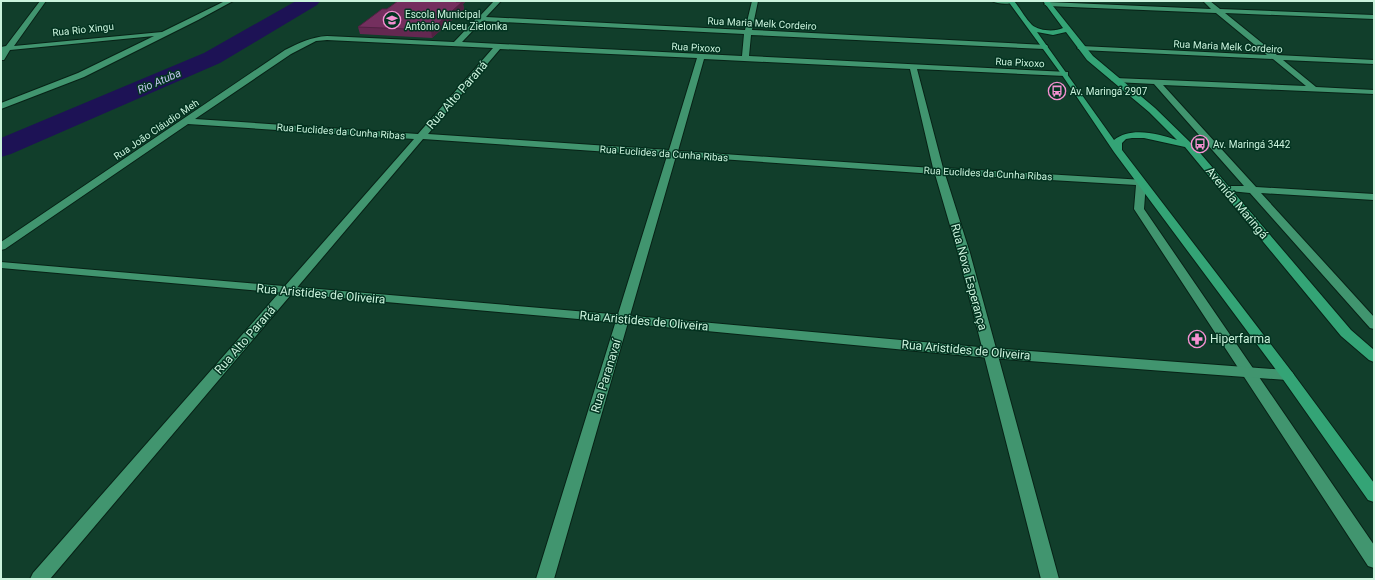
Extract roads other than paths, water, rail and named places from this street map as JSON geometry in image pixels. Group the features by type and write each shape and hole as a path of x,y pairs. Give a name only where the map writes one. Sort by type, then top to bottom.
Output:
{"main road":[{"path":"1011,1 1065,74 1117,150 1287,375 1374,495"},
{"name":"Avenida Maringá","path":"1046,2 1090,58 1152,110 1192,150 1346,333 1374,357"},
{"path":"1030,27 1054,32 1060,32 1066,29"},
{"path":"1117,150 1116,145 1121,138 1134,135 1167,138 1192,150"}],"street":[{"path":"1,58 5,48 43,1"},
{"path":"1,106 81,75 230,1"},
{"path":"455,45 478,19 498,1"},
{"path":"745,59 748,32 755,1"},
{"path":"994,1 1011,1"},
{"path":"1206,1 1314,89"},
{"path":"1046,2 1374,17"},
{"name":"Rua Maria Melk Cordeiro","path":"478,19 1044,47"},
{"name":"Rua Rio Xingu","path":"5,48 167,32"},
{"name":"Rua Pixoxo","path":"327,38 1065,74"},
{"name":"Rua João Cláudio Meh","path":"1,247 288,52 315,39 327,38"},
{"name":"Rua Alto Paraná","path":"39,579 498,47"},
{"name":"Rua Maria Melk Cordeiro","path":"1082,48 1374,62"},
{"name":"Rua Paranavaí","path":"545,579 701,57"},
{"name":"Rua Nova Esperança","path":"913,67 938,171 964,253 1050,579"},
{"path":"1115,80 1374,92"},
{"name":"Avenida Maringá","path":"1156,82 1374,325"},
{"name":"Rua Euclides da Cunha Ribas","path":"188,121 938,171 1141,182"},
{"path":"1141,182 1139,209 1374,560"},
{"path":"1224,188 1374,196"},
{"name":"Rua Aristides de Oliveira","path":"1,265 288,292 623,319 990,353 1287,375"}],"waterway":[{"name":"Rio Atuba","path":"1,148 212,58 310,1"}],"place":[{"name":"Escola Municipal Antônio Alceu Zielonka","path":"392,20"},
{"name":"Av. Maringá 2907","path":"1057,91"},
{"name":"Av. Maringá 3442","path":"1200,144"},
{"name":"Hiperfarma","path":"1197,339"}]}
